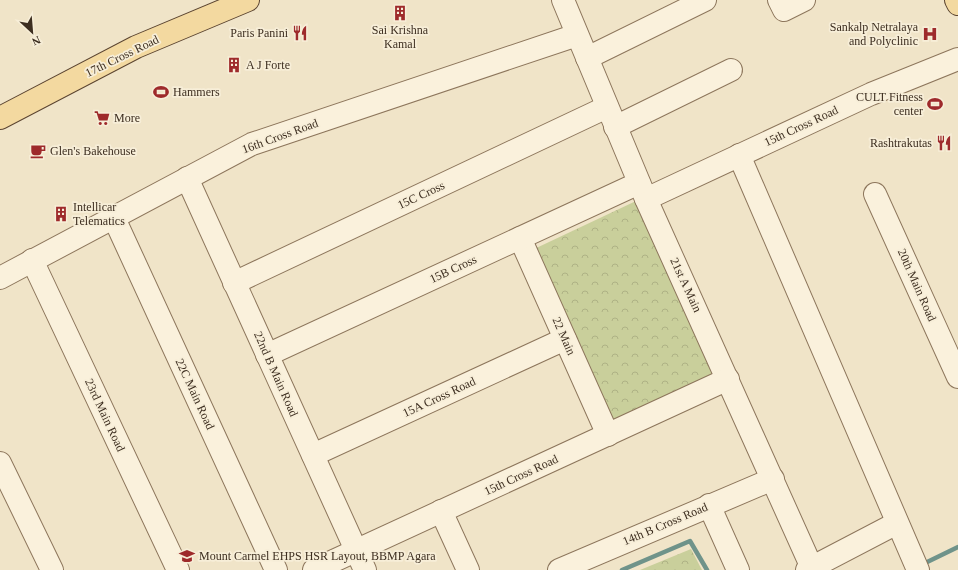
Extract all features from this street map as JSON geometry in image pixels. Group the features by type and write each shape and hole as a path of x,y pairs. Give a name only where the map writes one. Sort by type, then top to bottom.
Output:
{"main road":[{"name":"17th Cross Road","path":"0,118 136,47 248,0"},
{"path":"956,0 958,4"}],"street":[{"name":"21st A Main","path":"563,0 615,127 773,479 810,569"},
{"path":"587,58 705,0"},
{"path":"779,0 784,10 804,0"},
{"name":"16th Cross Road","path":"0,278 252,144 577,36"},
{"name":"15th Cross Road","path":"643,191 739,155 871,94 958,59"},
{"path":"615,127 731,70"},
{"name":"15C Cross","path":"234,283 607,107"},
{"path":"739,155 916,565"},
{"name":"22nd B Main Road","path":"187,178 365,570"},
{"name":"15B Cross","path":"267,355 520,238 643,191"},
{"name":"20th Main Road","path":"875,194 958,377"},
{"name":"22C Main Road","path":"114,218 276,570"},
{"name":"22 Main","path":"520,238 608,435"},
{"name":"23rd Main Road","path":"32,260 178,570"},
{"name":"15A Cross Road","path":"313,455 565,339"},
{"name":"15th Cross Road","path":"314,570 728,379"},
{"path":"0,463 7,492 52,570"},
{"name":"14th B Cross Road","path":"559,570 708,505 773,479"},
{"path":"708,505 738,570"},
{"path":"442,511 468,570"},
{"path":"810,569 897,522"}],"green space":[{"path":"636,201 719,376 615,425 532,250"},
{"path":"691,549 702,570 640,570"}],"waterway":[{"path":"622,570 690,541 707,570"},
{"path":"921,565 958,547"}],"place":[{"name":"Sai Krishna Kamal","path":"400,13"},
{"name":"Paris Panini","path":"300,33"},
{"name":"Sankalp Netralaya and Polyclinic","path":"930,34"},
{"name":"A J Forte","path":"234,65"},
{"name":"Hammers","path":"161,92"},
{"name":"CULT Fitness center","path":"935,104"},
{"name":"More","path":"102,118"},
{"name":"Rashtrakutas","path":"944,143"},
{"name":"Glen's Bakehouse","path":"38,151"},
{"name":"Intellicar Telematics","path":"61,214"},
{"name":"Mount Carmel EHPS HSR Layout, BBMP Agara","path":"187,556"}]}
